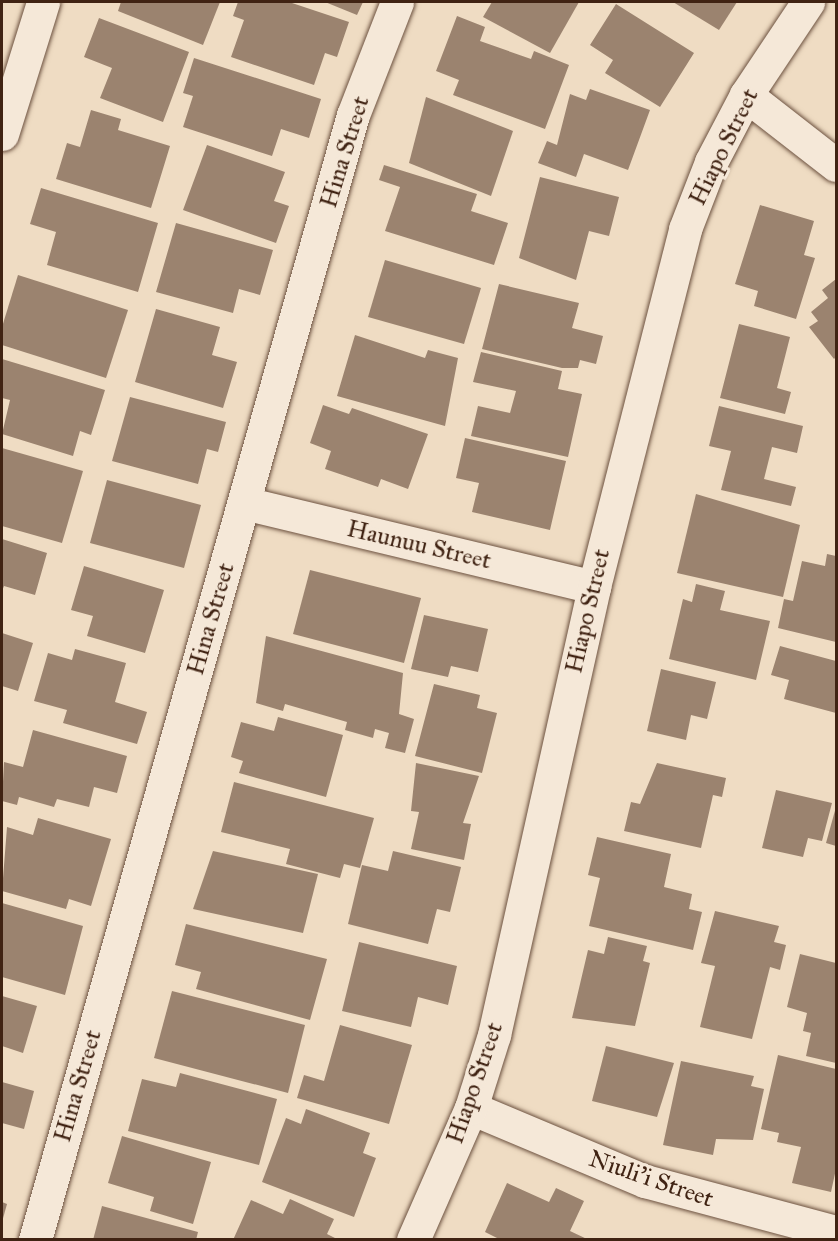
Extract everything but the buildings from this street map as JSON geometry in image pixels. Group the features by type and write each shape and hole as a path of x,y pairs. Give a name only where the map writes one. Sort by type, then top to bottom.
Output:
{"street":[{"path":"2,134 43,2"},
{"name":"Hina Street","path":"35,1239 353,115 397,2"},
{"name":"Hiapo Street","path":"413,1239 471,1108 510,970 594,587 685,229 711,162 746,95 808,2"},
{"path":"746,95 837,165"},
{"name":"Haunuu Street","path":"244,503 594,587"},
{"name":"Niuli'i Street","path":"471,1108 645,1181 837,1232"}]}
